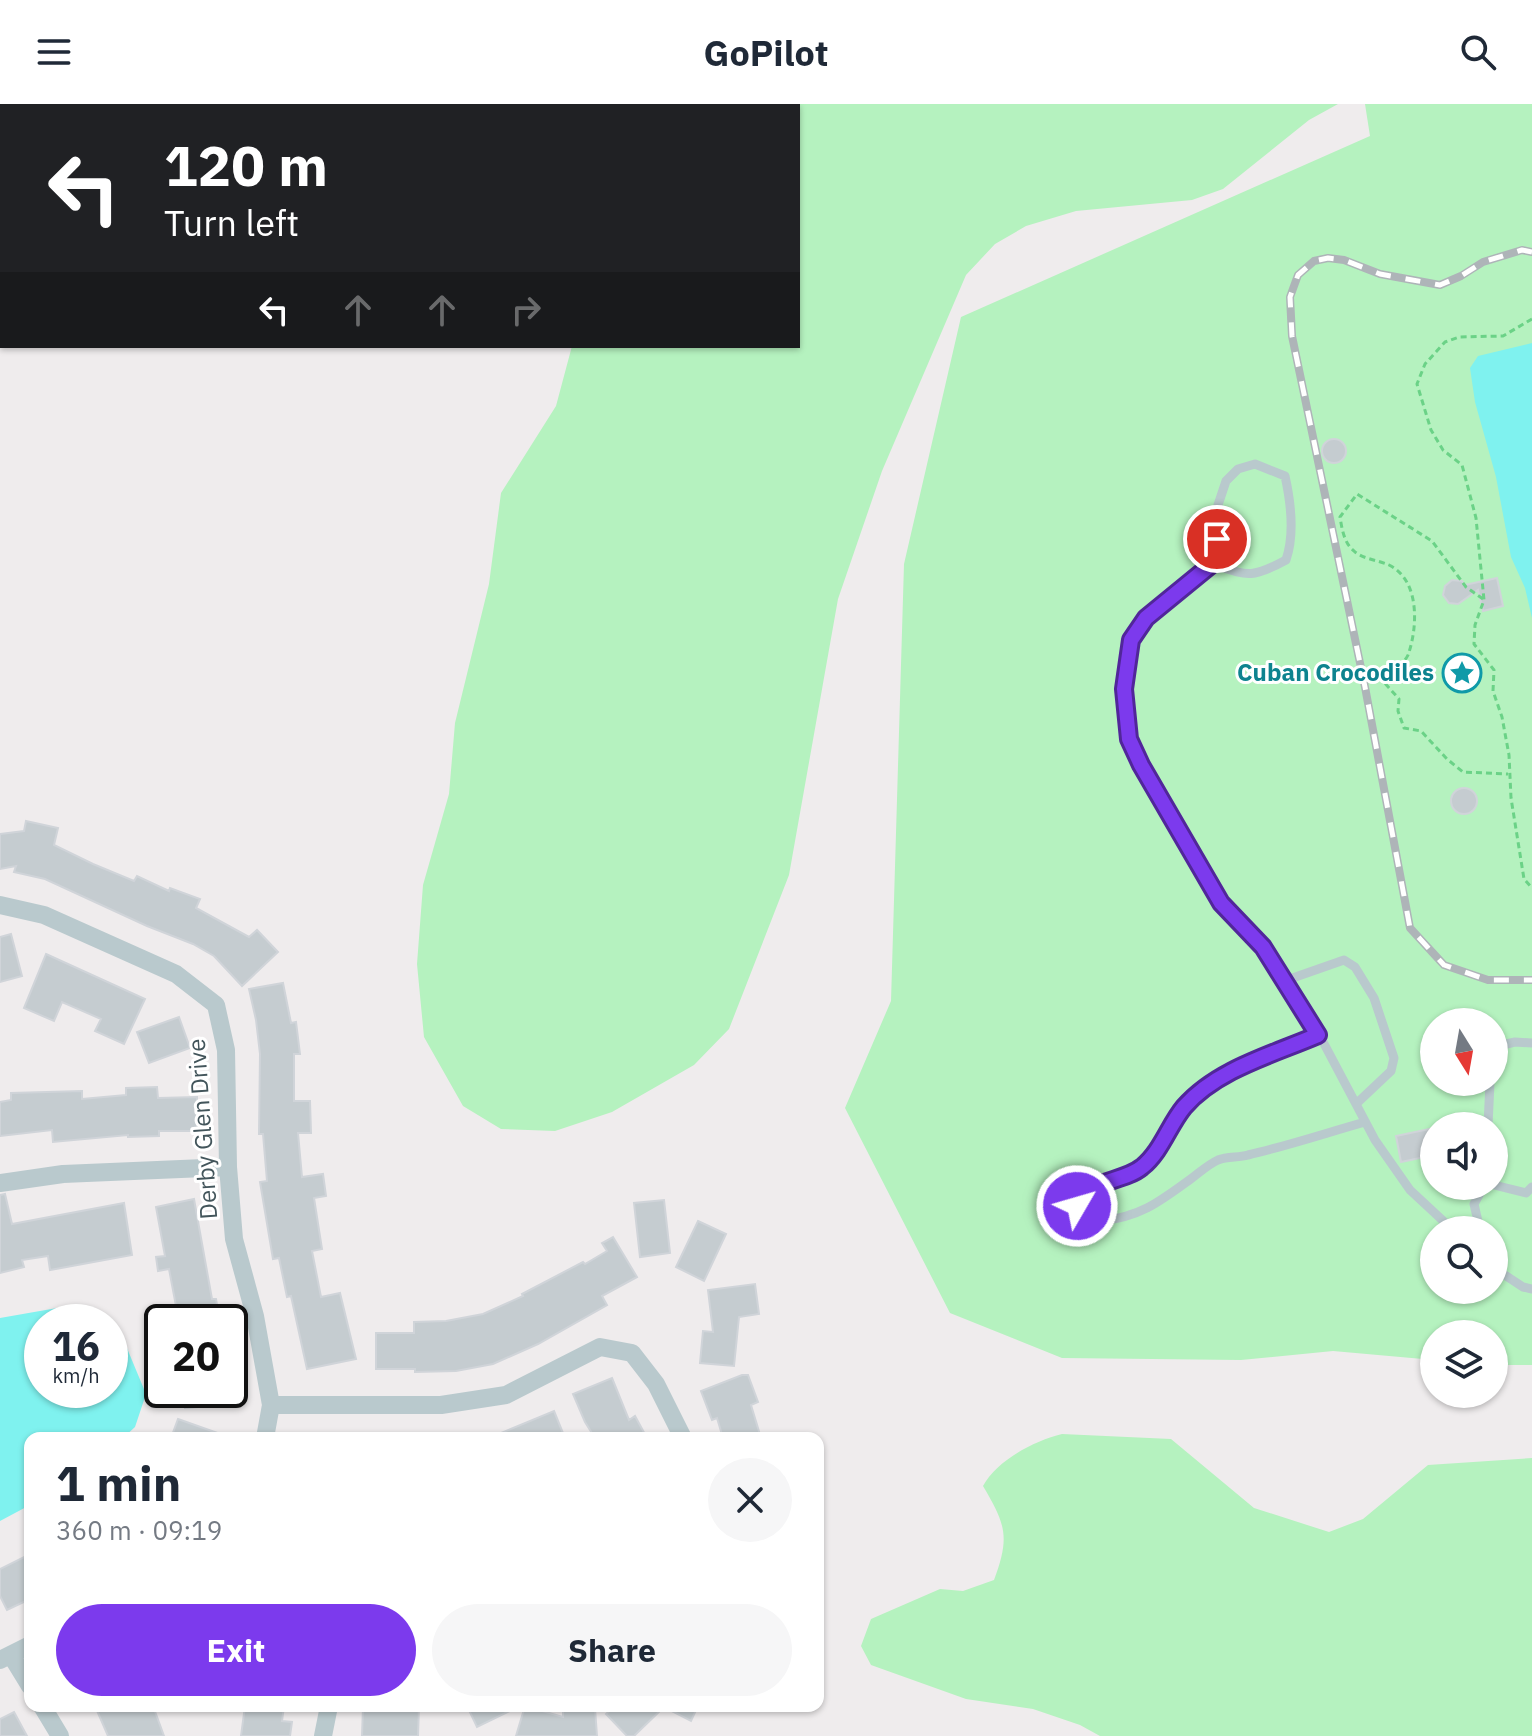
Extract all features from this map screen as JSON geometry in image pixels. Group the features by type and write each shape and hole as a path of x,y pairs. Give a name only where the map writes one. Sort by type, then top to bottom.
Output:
{"street":[{"name":"Derby Glen Drive","path":"0,905 44,915 176,974 216,1005 226,1050 228,1167 234,1239 255,1316 271,1405 266,1432"},
{"path":"0,1183 63,1174 228,1167"},
{"path":"271,1405 441,1405 506,1395 600,1347 632,1353 656,1384 680,1432"},
{"path":"24,1648 5,1658 24,1679"},
{"path":"46,1712 60,1736"},
{"path":"323,1736 328,1712"}],"lane":[{"path":"1212,564 1244,575 1262,574 1286,560 1291,545 1289,494 1285,476 1255,464 1238,469 1226,481 1218,505 1217,539 1212,564 1146,618 1131,640 1124,689 1129,739 1221,903 1263,947 1318,1035 1365,1122 1410,1190 1438,1216"},
{"path":"1284,981 1344,960 1355,967 1374,998 1394,1058 1391,1071 1356,1104"},
{"path":"1318,1035 1252,1063 1203,1089 1185,1106 1145,1166 1081,1195 1077,1206 1081,1219 1098,1222 1133,1215 1147,1210 1217,1161 1365,1122"},
{"path":"1508,1044 1532,1043"},
{"path":"1508,1188 1526,1193 1532,1187"},
{"path":"1508,1277 1532,1289"}],"path":[{"path":"1532,319 1503,336 1459,337 1445,342 1425,364 1417,384 1431,430 1443,450 1462,465 1476,518 1484,600 1475,625 1474,644 1494,670 1493,691 1509,755 1508,774 1524,879 1532,888"},
{"path":"1484,600 1466,587 1432,541 1357,494 1340,517 1344,537 1355,552 1392,566 1406,583 1414,603 1416,624 1406,659 1386,674 1383,681 1399,699 1398,711 1404,728 1421,731 1463,772 1508,774"}],"green space":[{"path":"800,104 1338,104 1309,120 1223,189 1192,200 1076,211 1026,226 995,244 966,275 882,471 838,599 789,875 729,1029 694,1065 612,1112 555,1131 501,1129 463,1106 424,1037 417,964 423,885 449,794 455,723 489,584 501,493 556,406 571,348 800,348"},
{"path":"1365,104 1532,104 1532,1365 1508,1365 1508,1320 1420,1320 1420,1359 1333,1351 1241,1360 1062,1358 950,1313 845,1108 891,1001 904,564 961,317 1370,136"},
{"path":"1062,1434 1171,1439 1254,1508 1329,1532 1363,1519 1428,1465 1532,1458 1532,1736 1100,1736 1080,1725 1033,1709 966,1699 871,1665 861,1646 871,1619 940,1589 963,1591 994,1580 1002,1553 1003,1532 997,1511 983,1486 997,1468 1017,1453"}],"water":[{"path":"1532,343 1532,618 1525,588 1511,557 1470,368 1478,356"},
{"path":"24,1314 24,1408 128,1408 128,1351 144,1389 144,1400 135,1427 130,1432 24,1432 24,1508 0,1521 0,1318"}],"building":[{"path":"1334,439 1345,446 1346,451 1339,462 1334,463 1323,456 1322,451 1329,440"},
{"path":"1497,578 1503,606 1483,611 1478,590 1458,604 1449,603 1443,595 1445,586 1452,580 1462,581 1465,585"},
{"path":"1464,788 1473,792 1477,801 1473,810 1464,814 1455,810 1451,801 1455,792"},
{"path":"26,821 58,828 54,845 93,864 134,881 137,876 169,891 170,888 200,899 196,908 249,937 257,930 278,952 242,986 214,956 193,944 45,879 14,872 16,866 0,869 0,834 24,831"},
{"path":"11,934 22,976 0,982 0,937"},
{"path":"46,954 145,999 124,1044 95,1031 101,1019 62,1002 54,1021 24,1008"},
{"path":"283,983 291,1023 296,1022 300,1054 294,1054 294,1101 310,1101 311,1133 298,1133 302,1177 323,1174 326,1196 314,1198 322,1249 312,1251 321,1297 340,1293 356,1359 307,1369 291,1296 287,1297 279,1258 273,1259 260,1182 267,1181 263,1134 259,1134 260,1054 249,989"},
{"path":"179,1017 190,1048 149,1063 137,1032"},
{"path":"157,1087 158,1098 197,1097 197,1131 159,1131 159,1136 128,1135 53,1142 52,1130 0,1136 0,1102 11,1100 11,1093 82,1091 82,1099 126,1095 126,1088"},
{"path":"1420,1131 1420,1158 1401,1162 1396,1136"},
{"path":"5,1194 12,1224 124,1203 132,1255 50,1270 48,1256 22,1260 24,1267 0,1273 0,1195"},
{"path":"194,1199 212,1299 216,1299 217,1304 176,1304 169,1269 158,1271 156,1257 165,1256 156,1207"},
{"path":"664,1200 670,1253 640,1257 634,1203"},
{"path":"698,1221 726,1234 704,1281 676,1267"},
{"path":"613,1237 637,1277 602,1296 607,1305 538,1344 493,1364 456,1371 376,1369 376,1333 414,1333 414,1322 446,1321 483,1314 607,1251 602,1243"},
{"path":"755,1284 759,1314 739,1317 734,1366 700,1363 703,1331 713,1332 708,1290"},
{"path":"748,1375 758,1402 751,1405 759,1432 721,1432 717,1418 712,1420 701,1391"},
{"path":"612,1378 629,1420 635,1416 644,1432 591,1432 573,1394"},
{"path":"554,1411 563,1432 503,1432"},
{"path":"178,1419 215,1432 173,1432"},
{"path":"24,1557 24,1602 7,1610 0,1596 0,1569"},
{"path":"14,1712 27,1736 0,1736 0,1719"},
{"path":"98,1712 155,1712 164,1736 108,1736"},
{"path":"244,1712 283,1712 282,1721 292,1722 290,1736 241,1736"},
{"path":"363,1712 419,1712 418,1736 362,1736"},
{"path":"470,1712 508,1712 477,1727"},
{"path":"523,1712 546,1712 563,1717 563,1712 595,1712 597,1736 516,1736"},
{"path":"659,1712 634,1736 627,1736 606,1714"},
{"path":"674,1712 695,1712 691,1721"}],"railway":[{"path":"1532,252 1522,250 1483,262 1440,285 1380,274 1344,260 1328,258 1314,261 1298,275 1290,297 1292,336 1365,687 1410,928 1444,965 1488,980 1532,980"}],"place":[{"name":"Cuban Crocodiles","path":"1462,673"}],"route":[{"path":"1077,1206 1081,1195 1091,1189 1145,1166 1185,1106 1203,1089 1252,1063 1318,1035 1263,947 1221,903 1129,739 1124,689 1131,640 1146,618 1212,564 1217,539"}]}
